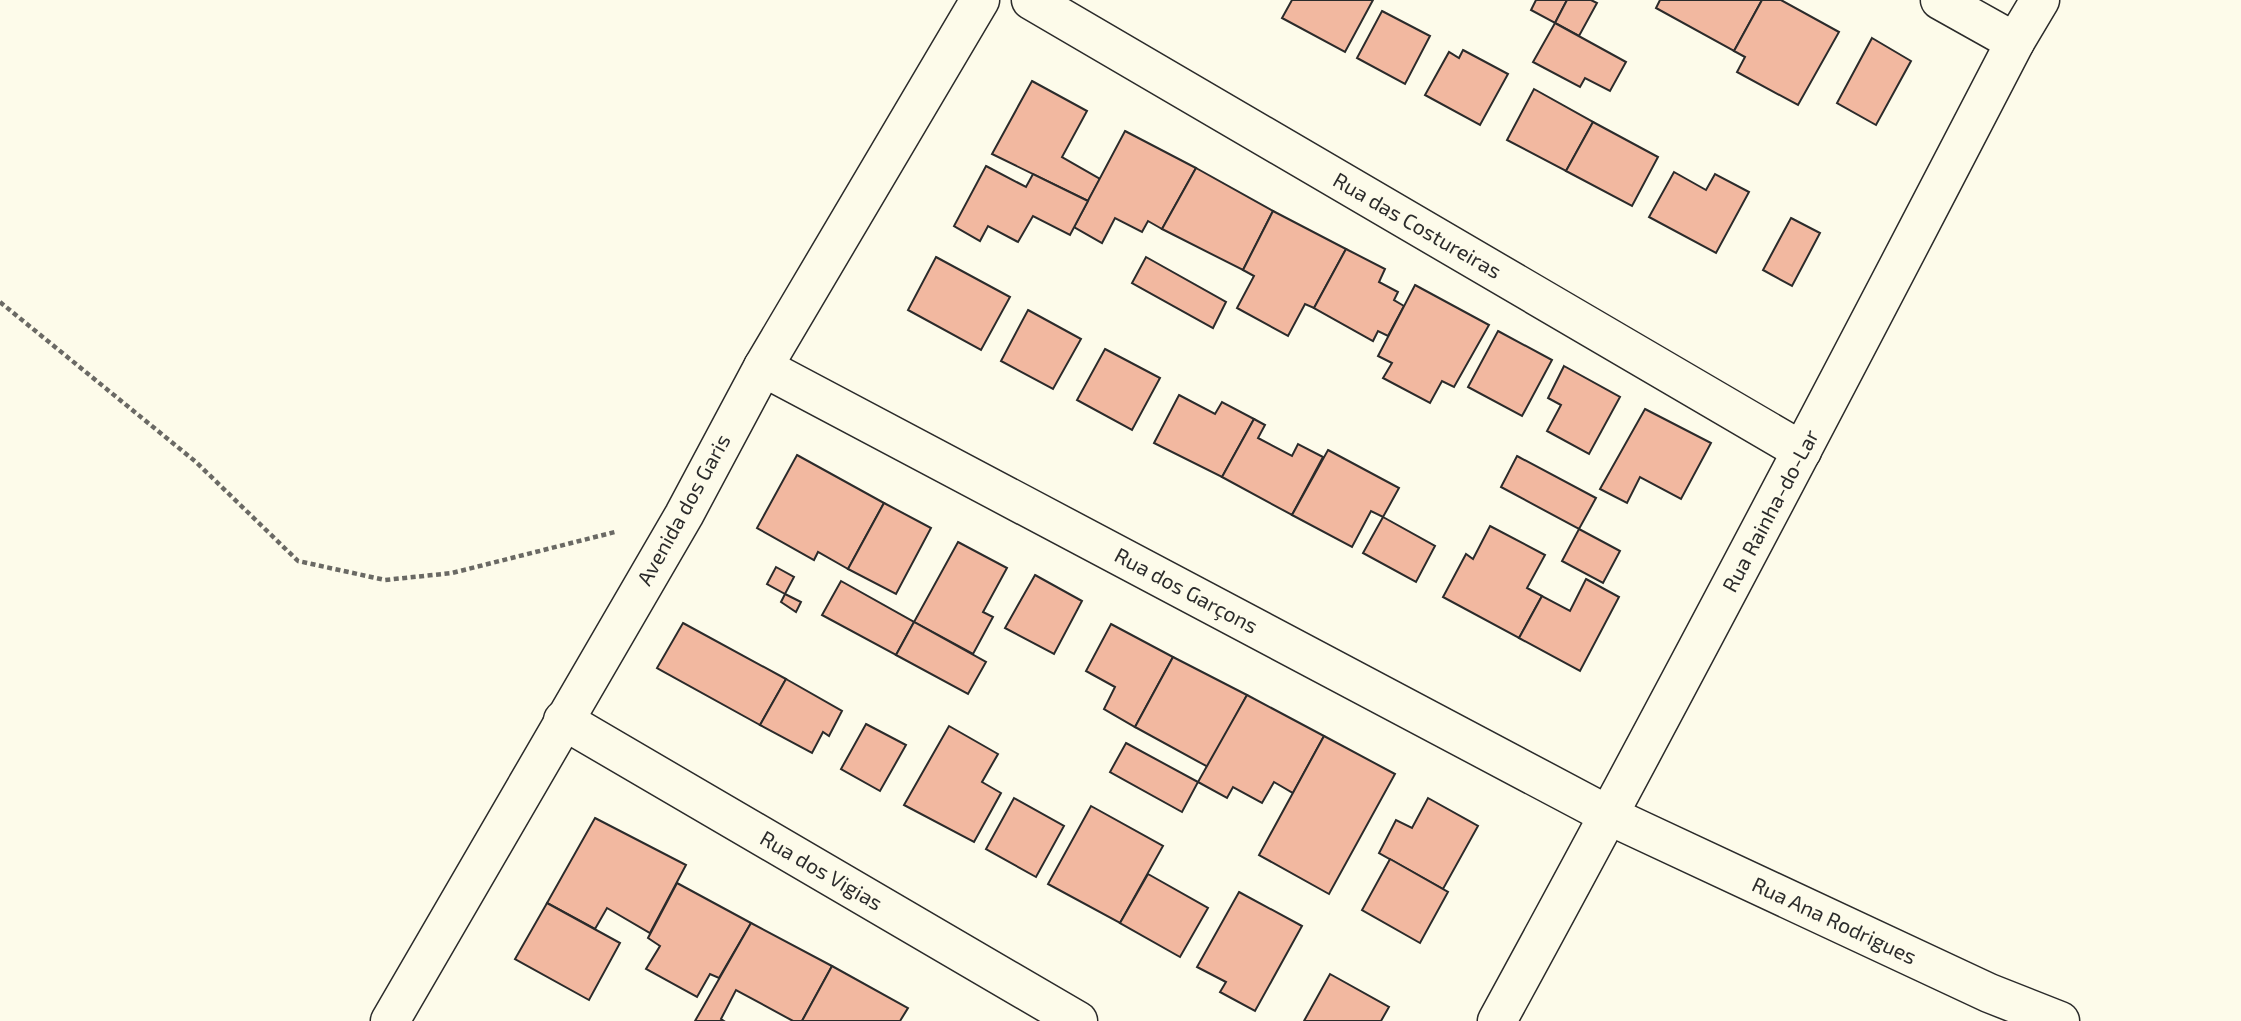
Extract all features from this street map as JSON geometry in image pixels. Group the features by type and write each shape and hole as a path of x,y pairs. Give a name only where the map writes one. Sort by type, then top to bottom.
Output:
{"street":[{"name":"Avenida dos Garis","path":"390,1021 684,515 763,367 980,0"},
{"name":"Rua das Costureiras","path":"1031,0 1802,451"},
{"path":"1940,0 2015,42"},
{"name":"Rua Rainha-do-Lar","path":"1497,1021 1609,816 2015,42 2040,0"},
{"name":"Rua dos Garçons","path":"763,367 1609,816"},
{"name":"Rua dos Vigias","path":"563,720 1078,1021"},
{"name":"Rua Ana Rodrigues","path":"1609,816 1982,1007 2060,1021"}],"path":[{"path":"0,302 196,462 298,561 385,580 452,573 684,515"}],"building":[{"path":"1292,0 1373,0 1345,52 1282,18"},
{"path":"1536,0 1567,0 1555,23 1531,10"},
{"path":"1567,0 1591,0 1597,3 1579,36 1555,23"},
{"path":"1660,0 1762,0 1734,51 1656,8"},
{"path":"1762,0 1781,0 1839,32 1798,105 1737,72 1745,57 1734,51"},
{"path":"1382,11 1430,36 1405,84 1357,58"},
{"path":"1555,23 1626,62 1610,91 1585,78 1580,87 1533,62"},
{"path":"1872,38 1911,61 1876,125 1837,103"},
{"path":"1463,50 1508,74 1480,125 1425,95 1449,52 1459,58"},
{"path":"1032,81 1087,111 1062,157 1100,179 1088,201 992,154"},
{"path":"1534,89 1593,122 1566,171 1507,140"},
{"path":"1593,122 1658,157 1632,206 1566,171"},
{"path":"1125,131 1196,168 1162,229 1148,221 1142,232 1115,218 1102,243 1074,227"},
{"path":"986,166 1026,187 1033,174 1088,201 1070,235 1033,216 1018,242 988,226 980,241 954,226"},
{"path":"1196,168 1273,211 1243,270 1162,229"},
{"path":"1674,172 1706,190 1715,174 1749,192 1716,253 1649,217"},
{"path":"1273,211 1346,249 1314,308 1305,304 1288,336 1237,308 1254,276 1243,270"},
{"path":"1791,218 1820,233 1792,286 1763,270"},
{"path":"1346,249 1385,269 1379,282 1398,292 1394,300 1404,306 1388,336 1378,331 1373,341 1314,308"},
{"path":"936,257 1010,297 981,350 908,310"},
{"path":"1146,257 1226,302 1213,328 1132,283"},
{"path":"1415,285 1489,325 1454,387 1442,381 1430,403 1383,378 1392,363 1378,356"},
{"path":"1028,310 1081,339 1053,389 1001,361"},
{"path":"1498,331 1552,360 1522,416 1468,387"},
{"path":"1105,349 1160,378 1132,430 1077,400"},
{"path":"1564,366 1620,397 1589,454 1547,431 1561,405 1548,398"},
{"path":"1179,395 1215,414 1222,402 1254,419 1222,477 1154,443"},
{"path":"1645,409 1711,443 1681,499 1640,477 1627,503 1600,489"},
{"path":"1254,419 1265,425 1258,438 1292,456 1298,444 1323,457 1292,515 1222,477"},
{"path":"1328,450 1399,488 1383,517 1371,511 1352,547 1292,515"},
{"path":"797,455 884,503 848,569 818,552 814,560 757,528"},
{"path":"1517,456 1596,498 1579,529 1501,487"},
{"path":"884,503 931,528 896,594 848,569"},
{"path":"1383,517 1435,546 1416,582 1363,553"},
{"path":"1490,526 1545,555 1527,588 1542,596 1519,638 1443,597 1466,554 1473,559"},
{"path":"1579,529 1620,551 1603,583 1562,561"},
{"path":"958,542 1007,568 983,612 993,617 973,654 914,622"},
{"path":"776,567 794,577 785,594 767,584"},
{"path":"1035,575 1082,601 1054,654 1005,628"},
{"path":"1586,579 1619,597 1580,671 1519,638 1542,596 1570,611"},
{"path":"841,581 914,622 896,655 822,615"},
{"path":"785,594 801,602 796,612 781,602"},
{"path":"914,622 986,662 968,694 896,655"},
{"path":"683,623 786,679 760,725 657,668"},
{"path":"1111,624 1173,657 1135,727 1104,709 1115,687 1086,671"},
{"path":"1173,657 1247,695 1208,767 1135,727"},
{"path":"786,679 842,711 829,736 823,732 812,753 760,725"},
{"path":"1247,695 1324,736 1293,793 1274,782 1262,803 1233,787 1227,798 1198,782"},
{"path":"866,724 906,745 880,791 841,769"},
{"path":"949,726 998,754 982,782 1001,793 974,842 904,805"},
{"path":"1324,736 1395,774 1329,894 1259,855"},
{"path":"1126,743 1198,782 1182,812 1110,772"},
{"path":"1014,798 1064,826 1036,877 986,849"},
{"path":"1428,798 1478,826 1443,889 1379,853 1396,820 1412,828"},
{"path":"1091,806 1163,846 1120,923 1048,884"},
{"path":"595,818 686,865 650,933 607,908 595,929 547,903"},
{"path":"1390,859 1448,892 1420,943 1362,910"},
{"path":"1148,874 1208,908 1180,957 1120,923"},
{"path":"677,883 751,923 719,978 710,974 697,997 646,969 660,946 648,938"},
{"path":"1239,892 1302,926 1255,1011 1220,992 1226,982 1197,967"},
{"path":"547,903 620,943 589,1000 515,959"},
{"path":"751,923 832,966 802,1021 793,1021 736,990 721,1019 724,1021 695,1021"},
{"path":"832,966 908,1008 900,1021 802,1021"},
{"path":"1330,974 1389,1007 1381,1021 1304,1021"}]}
